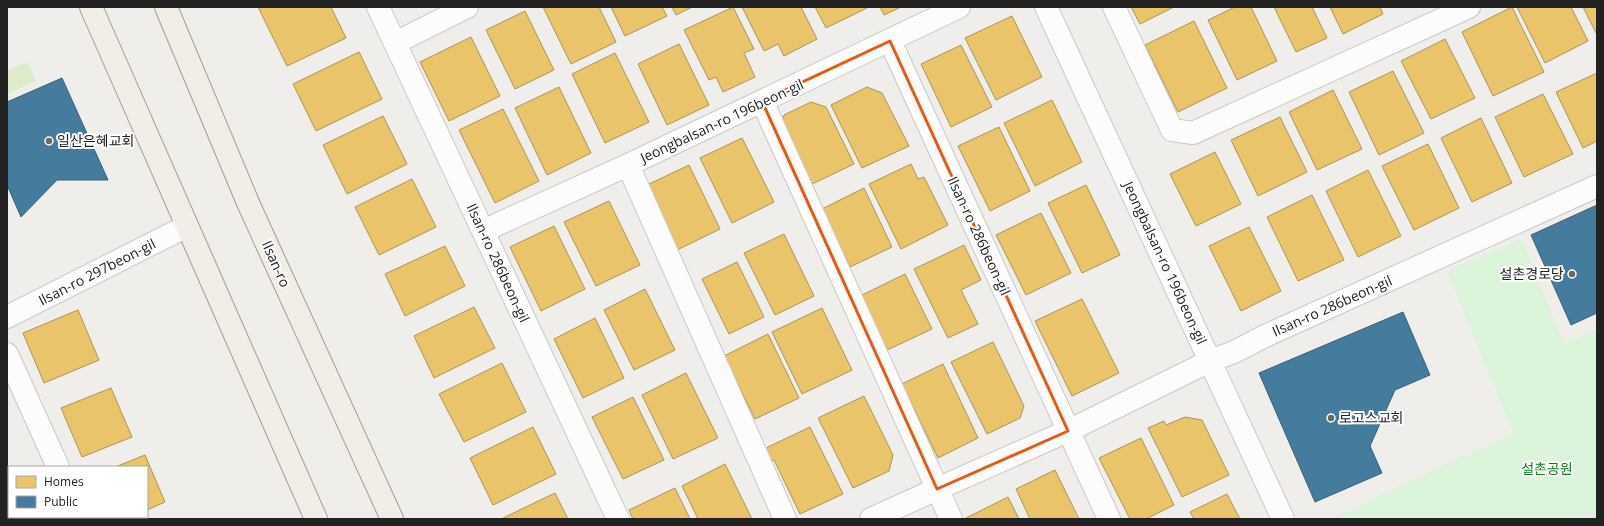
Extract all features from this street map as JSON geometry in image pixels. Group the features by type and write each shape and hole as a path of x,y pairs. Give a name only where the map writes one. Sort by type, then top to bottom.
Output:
{"main road":[{"path":"91,7 316,519"},
{"name":"Ilsan-ro","path":"166,7 249,205 392,519"}],"street":[{"name":"Ilsan-ro 286beon-gil","path":"378,7 618,519"},
{"path":"394,43 467,7"},
{"name":"Jeongbalsan-ro 196beon-gil","path":"483,232 628,165 959,7"},
{"name":"Jeongbalsan-ro 196beon-gil","path":"1046,7 1283,519"},
{"path":"1114,7 1172,130 1193,133 1470,7"},
{"name":"Ilsan-ro 286beon-gil","path":"890,41 1068,432 1110,519"},
{"path":"762,101 950,519"},
{"path":"628,165 785,519"},
{"name":"Ilsan-ro 286beon-gil","path":"871,519 1068,432 1210,361 1234,352 1272,333 1597,186"},
{"name":"Ilsan-ro 297beon-gil","path":"7,317 188,226"},
{"path":"7,354 58,466"}],"highlighted area":[{"path":"890,41 1068,431 937,489 762,101"}],"green space":[{"path":"28,62 36,81 7,94 7,71"},
{"name":"설촌공원","path":"1522,239 1564,344 1597,329 1597,519 1330,519 1513,433 1447,271"}],"building: Homes":[{"path":"258,7 331,7 346,38 287,66"},
{"path":"543,7 599,7 616,42 571,64"},
{"path":"611,7 662,7 667,16 625,36"},
{"path":"672,7 692,7 676,15"},
{"path":"733,7 754,49 744,53 755,77 723,92 716,77 709,80 684,30"},
{"path":"742,7 801,7 817,39 784,56 778,44 764,51"},
{"path":"815,7 869,7 826,28"},
{"path":"880,7 901,7 884,15"},
{"path":"1131,7 1174,7 1140,24"},
{"path":"1235,7 1251,7 1277,61 1237,80 1208,20"},
{"path":"1274,7 1312,7 1327,38 1296,52"},
{"path":"1330,7 1380,7 1383,14 1343,34"},
{"path":"1512,7 1544,72 1493,96 1462,32"},
{"path":"1517,7 1571,7 1588,41 1545,63"},
{"path":"1583,7 1597,7 1597,35"},
{"path":"525,11 554,70 515,89 486,30"},
{"path":"1012,16 1042,77 996,100 965,38"},
{"path":"1194,21 1227,88 1178,112 1145,45"},
{"path":"471,37 500,96 449,121 420,62"},
{"path":"1445,39 1475,98 1431,119 1401,61"},
{"path":"679,44 709,105 667,125 638,64"},
{"path":"961,45 992,107 951,127 921,64"},
{"path":"359,52 382,99 316,131 293,84"},
{"path":"615,53 649,122 605,143 572,74"},
{"path":"1393,71 1424,133 1379,155 1349,92"},
{"path":"1597,73 1597,141 1583,148 1556,92"},
{"path":"559,87 591,153 547,175 515,108"},
{"path":"867,87 882,93 909,146 862,168 831,105"},
{"path":"1333,90 1362,149 1317,170 1289,112"},
{"path":"1543,94 1573,154 1524,177 1495,117"},
{"path":"1052,100 1082,162 1035,186 1004,123"},
{"path":"811,102 826,107 854,164 808,186 779,128 784,115"},
{"path":"503,109 539,181 495,203 459,130"},
{"path":"383,116 407,164 347,194 323,145"},
{"path":"1280,117 1307,172 1258,196 1231,140"},
{"path":"1481,118 1512,183 1472,202 1441,138"},
{"path":"999,127 1030,191 990,211 958,146"},
{"path":"742,138 774,202 732,223 700,158"},
{"path":"1428,144 1459,208 1414,230 1382,166"},
{"path":"1215,152 1241,204 1196,226 1170,174"},
{"path":"911,164 918,179 924,177 948,225 901,249 869,184"},
{"path":"689,165 720,229 677,250 645,186"},
{"path":"1368,170 1401,236 1358,257 1326,191"},
{"path":"412,179 436,227 379,255 355,207"},
{"path":"1086,185 1120,255 1082,273 1048,203"},
{"path":"864,188 892,247 850,267 822,209"},
{"path":"1312,195 1344,260 1298,281 1267,217"},
{"path":"609,201 640,265 596,286 564,222"},
{"path":"1041,213 1071,273 1026,295 996,235"},
{"path":"554,226 585,289 541,311 510,247"},
{"path":"1249,227 1281,291 1241,311 1209,246"},
{"path":"784,234 814,296 775,315 744,253"},
{"path":"964,245 981,280 961,290 978,324 948,338 914,269"},
{"path":"445,246 465,286 405,316 385,274"},
{"path":"737,262 764,317 729,334 702,279"},
{"path":"905,274 932,329 885,351 858,297"},
{"path":"645,289 675,350 634,370 604,310"},
{"path":"1082,299 1119,373 1072,396 1035,321"},
{"path":"474,307 495,348 434,378 414,336"},
{"path":"822,308 852,370 802,394 772,332"},
{"path":"78,310 99,360 44,383 23,333"},
{"path":"595,318 624,378 583,398 554,339"},
{"path":"768,334 799,398 755,419 724,356"},
{"path":"993,342 1024,406 1020,418 987,434 951,362"},
{"path":"502,363 526,412 464,442 439,394"},
{"path":"943,364 978,438 938,458 902,384"},
{"path":"686,373 718,438 673,459 642,395"},
{"path":"111,388 132,437 82,457 61,408"},
{"path":"864,396 893,455 889,471 853,488 818,418"},
{"path":"633,397 664,460 623,479 592,417"},
{"path":"1185,417 1202,420 1229,475 1182,497 1148,428 1164,421 1166,425"},
{"path":"533,427 556,474 493,505 470,458"},
{"path":"810,427 843,494 800,514 774,460 768,461 764,451 768,447"},
{"path":"1141,438 1174,505 1146,519 1130,519 1099,458"},
{"path":"145,455 165,502 148,510 148,466 118,466"},
{"path":"725,464 752,519 698,519 682,486"},
{"path":"1055,470 1079,519 1030,519 1016,489"},
{"path":"675,488 690,519 633,519 629,510"},
{"path":"555,493 568,519 501,519"},
{"path":"1227,494 1240,519 1194,519 1190,512"},
{"path":"1008,497 1019,519 964,519"},
{"path":"7,504 8,518 45,518 45,519 7,519"},
{"path":"110,518 128,518 126,519"}],"building: Public":[{"name":"일산은혜교회","path":"62,78 108,180 57,180 21,217 7,185 7,102"},
{"name":"설촌경로당","path":"1597,205 1597,313 1571,325 1531,235"},
{"name":"로고스교회","path":"1403,312 1430,375 1395,390 1370,446 1382,473 1315,502 1259,373"}],"place":[{"name":"일산은혜교회","path":"49,141"},
{"name":"설촌경로당","path":"1572,274"},
{"name":"로고스교회","path":"1331,418"}]}
